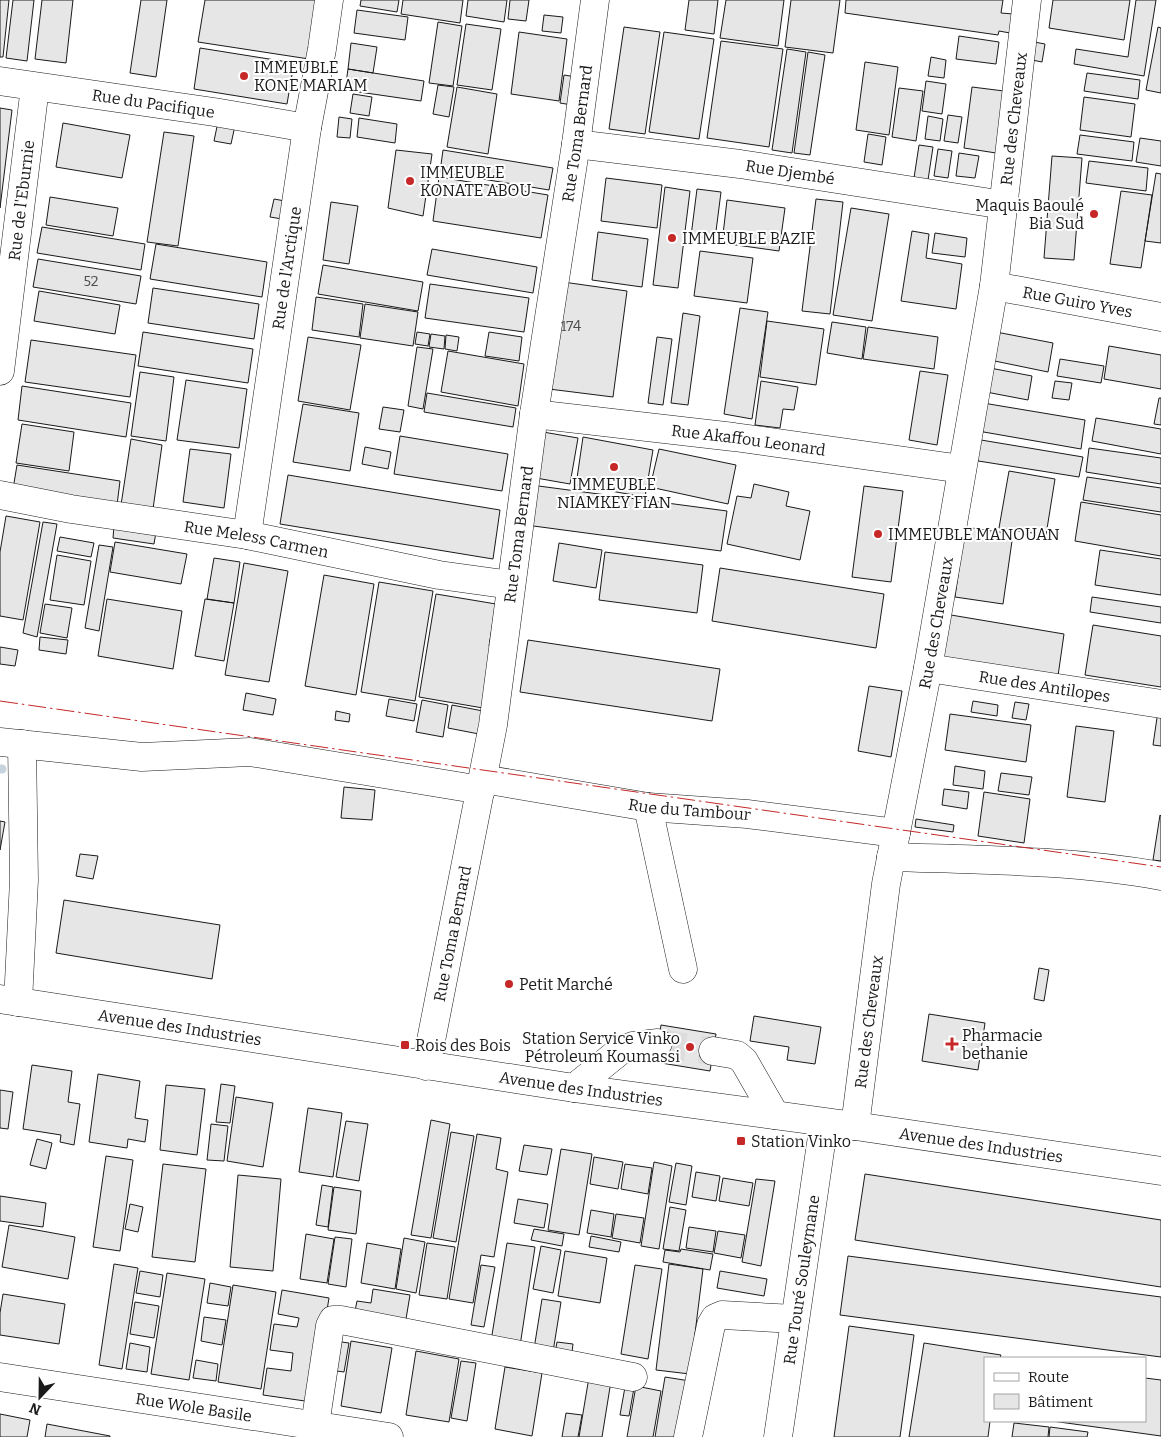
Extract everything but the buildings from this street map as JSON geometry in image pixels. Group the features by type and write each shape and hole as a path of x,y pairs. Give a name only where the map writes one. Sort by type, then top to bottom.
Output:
{"street":[{"name":"Rue de l'Arctique","path":"246,535 306,128 322,49 329,0"},
{"name":"Rue Toma Bernard","path":"426,1066 493,725 534,414 576,144 595,0"},
{"name":"Rue des Cheveaux","path":"855,1126 886,884 928,668 994,286 1027,0"},
{"name":"Rue du Pacifique","path":"0,81 214,112 306,128"},
{"name":"Rue de l'Eburnie","path":"0,371 35,86"},
{"name":"Rue Djembé","path":"576,144 740,164 1004,204"},
{"name":"Rue Guiro Yves","path":"994,286 1161,317"},
{"name":"Rue Akaffou Leonard","path":"534,414 734,437 962,469"},
{"name":"Rue Meless Carmen","path":"0,495 70,509 246,535 439,575 511,585"},
{"name":"Rue des Antilopes","path":"928,668 1161,704"},
{"name":"Rue du Tambour","path":"11,743 142,757 250,752 482,785 648,806 757,816 894,844 1043,863 1141,872 1161,876"},
{"path":"9,1001 24,880 11,743"},
{"path":"648,806 683,969"},
{"name":"Avenue des Industries","path":"9,1001 574,1088 855,1126 1161,1172"},
{"path":"574,1088 621,1050 633,1046 658,1043"},
{"path":"713,1051 737,1055 744,1061 775,1115"},
{"name":"Rue Touré Souleymane","path":"778,1437 824,1123"},
{"path":"689,1437 711,1325 716,1318 722,1315 795,1319"},
{"path":"315,1426 330,1326 333,1320 633,1377"},
{"name":"Rue Wole Basile","path":"0,1376 260,1427 315,1426 389,1437"}],"tunnel":[{"path":"658,1043 713,1051"}],"power":[{"path":"0,701 1161,867"}],"place":[{"name":"IMMEUBLE KONE MARIAM","path":"244,76"},
{"name":"IMMEUBLE KONATE ABOU","path":"410,181"},
{"name":"Maquis Baoulé Bia Sud","path":"1094,214"},
{"name":"IMMEUBLE BAZIE","path":"672,238"},
{"name":"IMMEUBLE NIAMKEY FIAN","path":"614,467"},
{"name":"IMMEUBLE MANOUAN","path":"878,534"},
{"name":"Petit Marché","path":"509,984"},
{"name":"Pharmacie bethanie","path":"952,1044"},
{"name":"Rois des Bois","path":"405,1045"},
{"name":"Station Service Vinko Pétroleum Koumassi","path":"690,1047"},
{"name":"Station Vinko","path":"741,1141"}]}
